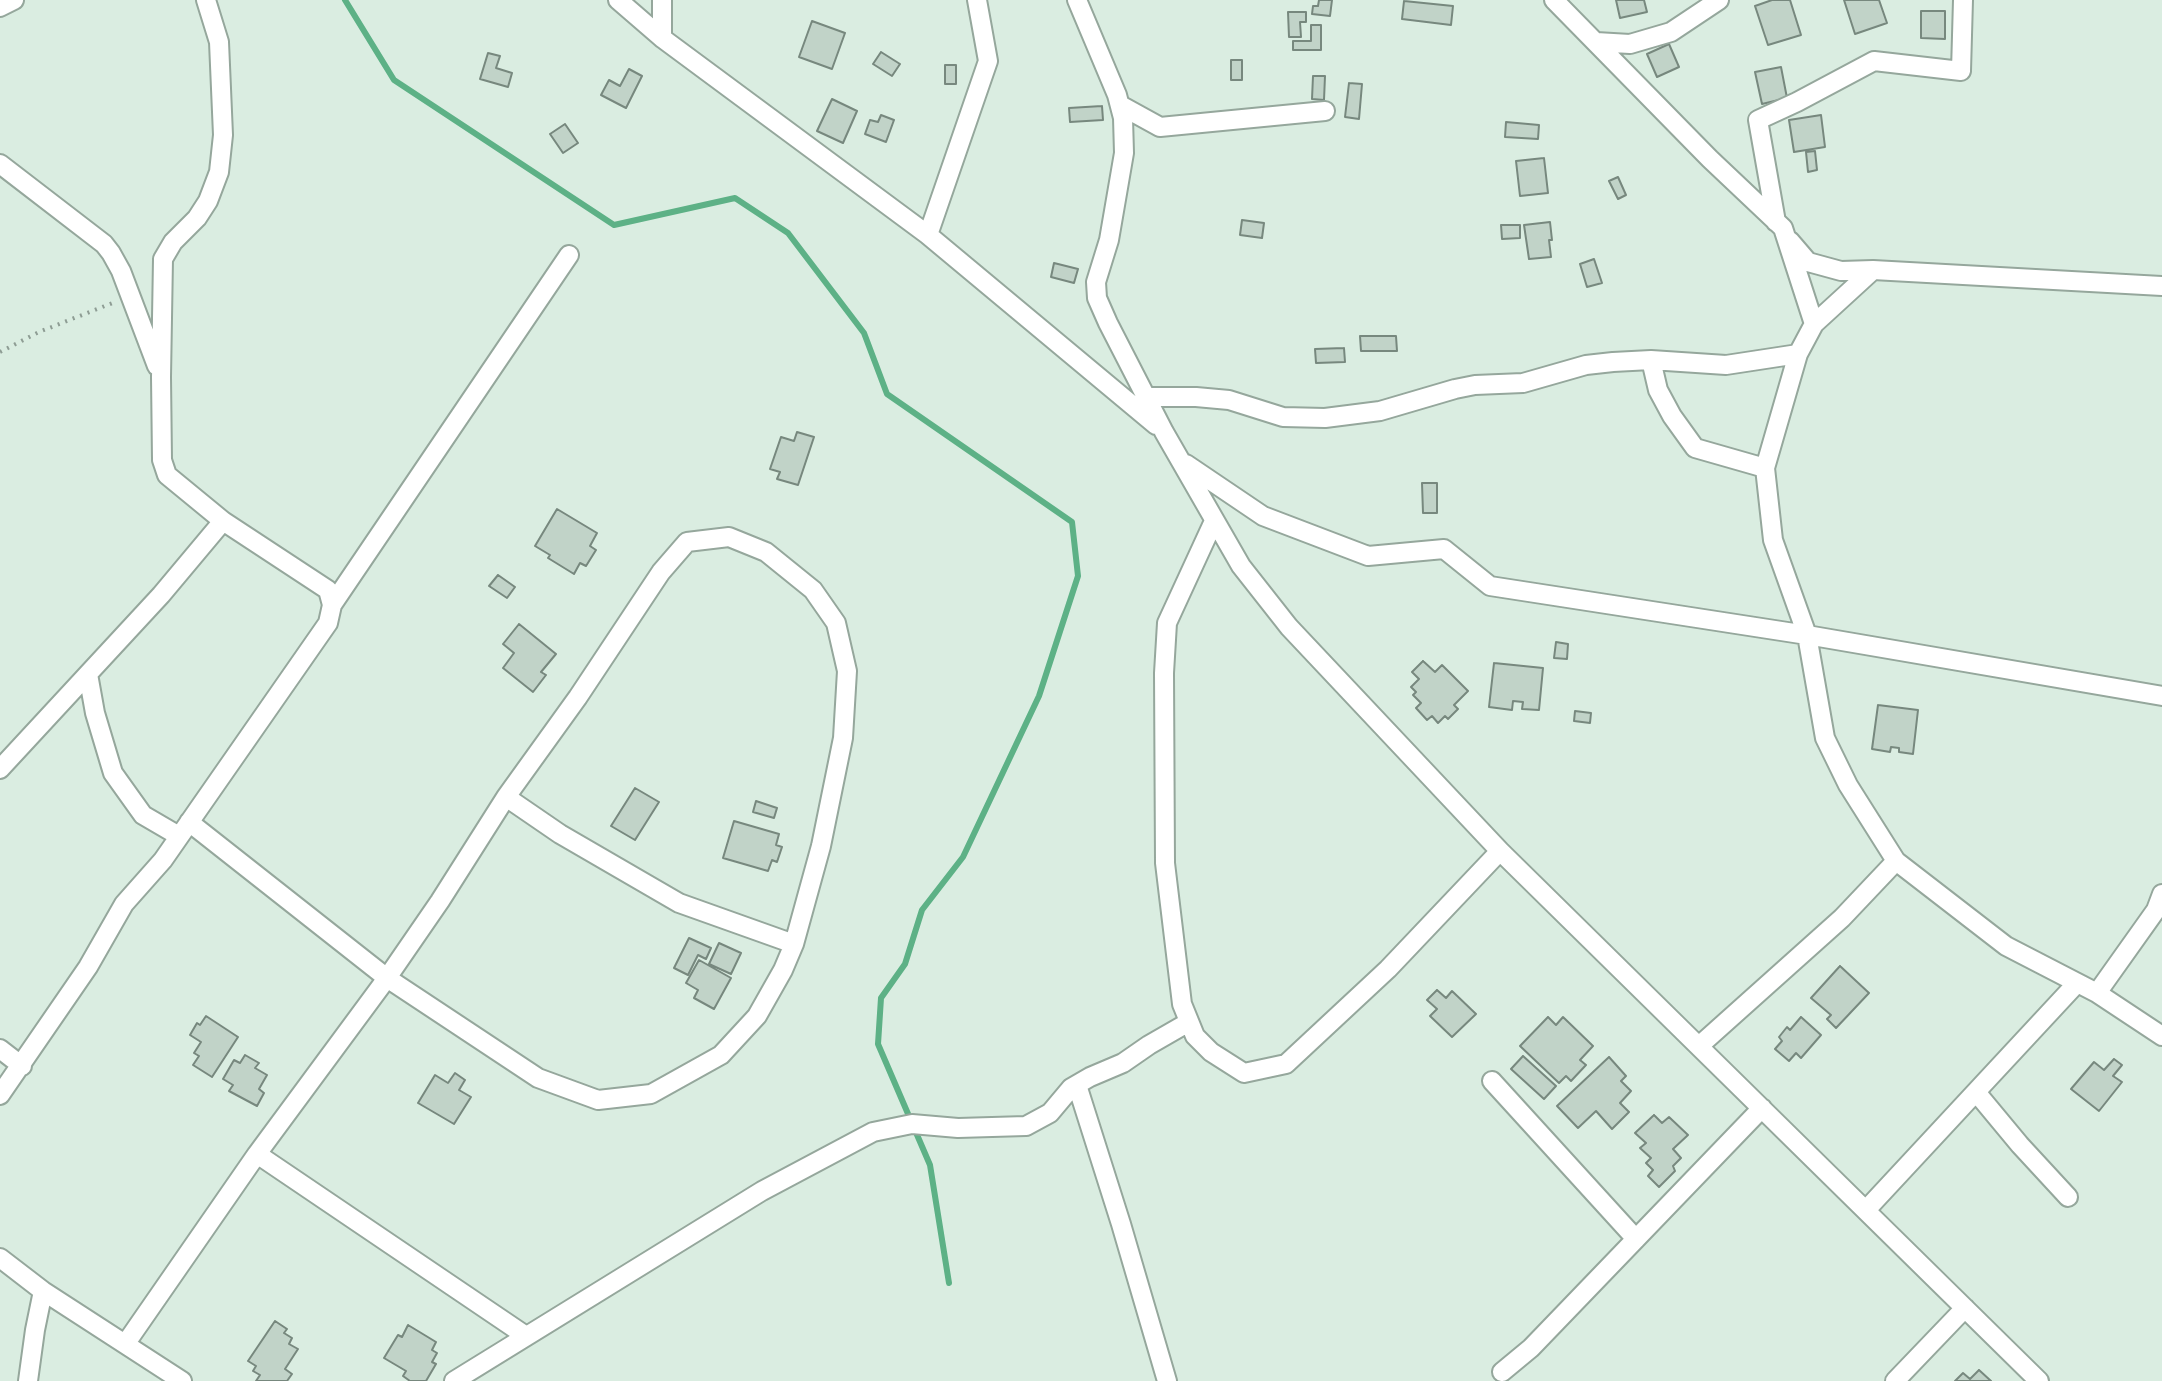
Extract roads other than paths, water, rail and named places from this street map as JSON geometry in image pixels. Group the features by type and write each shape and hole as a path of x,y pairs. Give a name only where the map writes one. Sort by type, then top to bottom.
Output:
{"street":[{"path":"0,7 14,0"},
{"path":"206,0 219,42 222,147 219,172 208,201 197,218 173,242 163,259 162,460 167,475 223,521 328,590 332,605"},
{"path":"618,0 662,38 928,235 1164,432"},
{"path":"662,0 662,38"},
{"path":"928,235 988,61 977,0"},
{"path":"1077,0 1123,118 1124,153 1109,240 1096,282 1097,298 1164,432 1241,566 1289,627 1500,851 2039,1381"},
{"path":"1554,0 1781,229 1808,262 1841,271 1873,270 2162,286"},
{"path":"1596,42 1630,44 1671,32 1719,0"},
{"path":"1814,324 1781,229 1758,120 1874,61 1961,71 1963,0"},
{"path":"1120,105 1160,127 1325,111"},
{"path":"0,164 104,244 121,271 161,377"},
{"path":"0,1095 88,967 124,904 163,860 328,623 332,605 569,255"},
{"path":"1873,270 1814,324 1798,354 1765,468 1773,540 1807,635 1825,738 1848,785 1896,861 2006,946 2097,993 2162,1036"},
{"path":"1147,397 1229,400 1283,417 1325,418 1380,411 1475,385 1523,383 1586,365 1651,360 1726,365 1798,354"},
{"path":"1651,360 1658,390 1695,448 1765,468"},
{"path":"1181,461 1263,516 1368,556 1444,549 1490,586 1807,635 2162,696"},
{"path":"0,769 161,595 223,521"},
{"path":"1214,521 1167,623 1166,648 1165,863 1182,1004 1195,1036 1211,1052 1244,1073 1286,1064 1388,969 1500,851"},
{"path":"88,674 95,713 113,773 143,815 184,829 387,978 538,1078 598,1100 651,1094 721,1055 757,1016 794,944 821,846 843,738 847,671 836,623 813,590 766,552 729,537 687,542 661,572 578,697 506,797 387,978 257,1154 126,1343"},
{"path":"506,797 560,834 679,903 794,944"},
{"path":"1699,1046 1842,918 1896,861"},
{"path":"2097,993 2156,910 2162,894"},
{"path":"1866,1210 2077,983"},
{"path":"454,1381 762,1191 873,1132 912,1124 958,1128 1026,1126 1050,1113 1071,1088 1123,1063 1189,1022"},
{"path":"0,1049 22,1066"},
{"path":"1492,1081 1636,1239"},
{"path":"1077,1085 1167,1381"},
{"path":"1976,1092 2068,1197"},
{"path":"1502,1372 1531,1348 1762,1108"},
{"path":"257,1154 526,1336"},
{"path":"0,1258 43,1291 182,1381"},
{"path":"28,1381 43,1291"},
{"path":"1895,1381 1965,1308"}],"waterway":[{"path":"345,0 394,80 614,225 735,198 788,233 864,333 887,394 1072,522 1078,576 1039,696 963,857 922,910 905,964 881,998 878,1044 930,1165 949,1283"}]}
